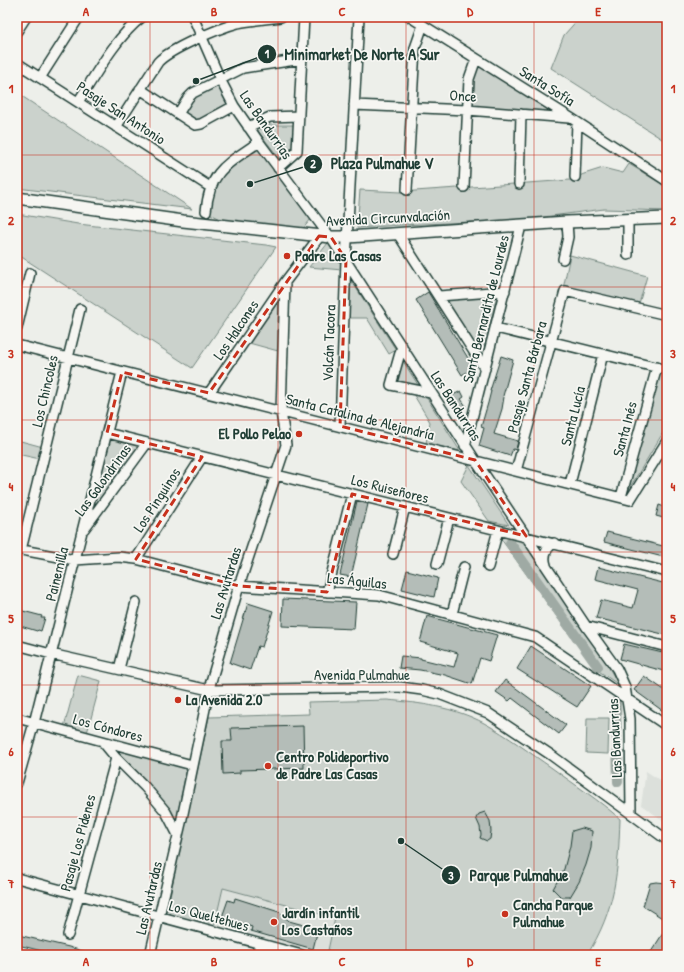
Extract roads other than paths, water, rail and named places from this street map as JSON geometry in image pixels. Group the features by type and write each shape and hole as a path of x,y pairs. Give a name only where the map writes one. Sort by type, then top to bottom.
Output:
{"main road":[{"name":"Avenida Circunvalación","path":"17,198 183,221 348,237 567,222 667,218"}],"street":[{"path":"17,31 26,17"},
{"path":"40,78 79,17"},
{"path":"78,102 120,40 134,23 142,17"},
{"name":"Las Bandurrias","path":"193,17 220,79 234,106 325,234 346,260 465,446 586,626 618,669 626,687 628,699 631,739 631,813"},
{"path":"116,127 162,58 202,37 238,23 281,17"},
{"path":"278,168 298,151 304,17"},
{"path":"346,260 359,17"},
{"name":"Santa Sofía","path":"410,17 667,180"},
{"path":"407,190 415,48 422,25"},
{"path":"178,114 190,95 220,79 249,67 302,59"},
{"path":"464,187 469,79 476,59"},
{"name":"Pasaje San Antonio","path":"17,63 210,187"},
{"path":"140,89 195,125 198,125 234,106"},
{"name":"Once","path":"354,105 467,110 574,120"},
{"path":"519,184 521,114"},
{"path":"248,127 270,117 299,116"},
{"path":"574,120 575,177"},
{"path":"206,211 210,187 219,171 259,142"},
{"path":"628,219 628,255"},
{"path":"563,259 568,237 567,222"},
{"name":"Santa Bernardita de Lourdes","path":"465,446 521,226"},
{"path":"285,282 325,234"},
{"path":"398,234 485,369"},
{"name":"Volcán Tacora","path":"340,426 346,260"},
{"path":"17,328 30,273"},
{"name":"Los Halcones","path":"209,393 285,282"},
{"name":"Las Avutardas","path":"150,955 178,835 209,690 239,586 286,445 282,412 285,282"},
{"path":"439,296 505,291"},
{"name":"Pasaje Santa Bárbara","path":"516,471 565,291 667,315"},
{"name":"Los Chincoles","path":"19,550 80,309"},
{"path":"496,328 667,370"},
{"name":"Santa Catalina de Alejandría","path":"17,345 621,497"},
{"path":"402,346 390,385 431,393"},
{"name":"Santa Lucía","path":"570,484 603,354"},
{"name":"Santa Inés","path":"621,497 657,367"},
{"name":"Painemilla","path":"17,783 34,723 122,372"},
{"name":"Los Ruiseñores","path":"107,433 667,572"},
{"path":"621,497 630,500 667,441"},
{"name":"Las Golondrinas","path":"81,533 147,443"},
{"name":"Los Pinguinos","path":"136,559 202,457"},
{"path":"327,592 352,494"},
{"path":"393,554 405,507"},
{"path":"437,564 449,518"},
{"path":"488,567 498,530"},
{"path":"546,566 545,554 548,548 554,543"},
{"name":"Las Águilas","path":"19,550 75,560 119,557 136,559 239,586 379,595 536,636 667,726"},
{"path":"452,614 464,566"},
{"path":"118,669 136,602"},
{"path":"586,626 667,646"},
{"name":"Avenida Pulmahue","path":"17,645 209,690 400,687 439,694 488,713 551,755 667,840"},
{"name":"Los Cóndores","path":"17,718 192,765"},
{"path":"102,741 166,812 178,835"},
{"name":"Pasaje Los Pidenes","path":"68,935 116,758"},
{"name":"Los Queltehues","path":"17,878 302,955"},
{"path":"257,955 260,944"}],"waterway":[{"path":"510,543 598,667"},
{"path":"616,702 618,782"}],"place":[{"name":"Minimarket De Norte A Sur","path":"196,81"},
{"name":"Plaza Pulmahue V","path":"250,184"},
{"name":"Padre Las Casas","path":"287,256"},
{"name":"El Pollo Pelao","path":"299,434"},
{"name":"La Avenida 2.0","path":"178,700"},
{"name":"Centro Polideportivo de Padre Las Casas","path":"268,766"},
{"name":"Parque Pulmahue","path":"401,841"},
{"name":"Cancha Parque Pulmahue","path":"505,914"},
{"name":"Jardín infantil Los Castaños","path":"274,922"}]}
